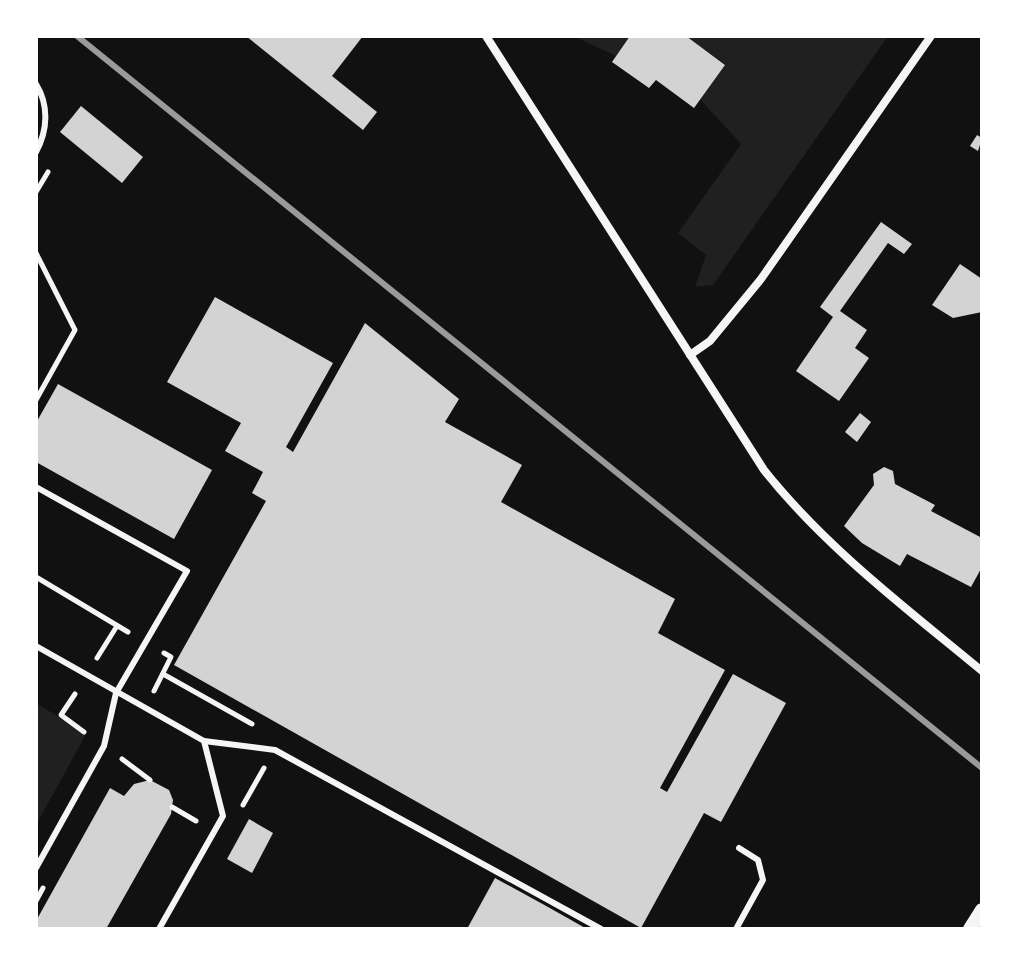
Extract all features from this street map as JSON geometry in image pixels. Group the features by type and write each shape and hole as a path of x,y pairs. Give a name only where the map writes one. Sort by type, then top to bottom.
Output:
{"street":[{"path":"486,36 764,470 793,506 845,556 982,671"},
{"path":"690,355 710,341 761,279 931,36"},
{"path":"970,929 982,910"}],"lane":[{"path":"36,84 43,96 46,118 36,152"},
{"path":"36,487 187,571 116,693 104,746 36,868"},
{"path":"36,646 204,741 275,750 601,929"},
{"path":"159,929 223,816 204,741"},
{"path":"736,929 763,880 758,860 739,848"}],"path":[{"path":"36,253 75,330 36,400"}],"shaded area":[{"path":"573,36 630,36 616,56"},
{"path":"686,36 888,36 713,285 695,287 706,255 678,233 741,144 700,99 725,64"},
{"path":"36,703 86,734 36,825"}],"building":[{"path":"246,36 363,36 332,76 377,112 363,130"},
{"path":"630,36 686,36 725,65 694,108 656,80 649,88 612,62"},
{"path":"81,106 143,157 122,183 60,132"},
{"path":"977,135 982,138 978,151 970,146"},
{"path":"881,222 912,244 904,254 888,243 840,311 867,330 855,348 869,358 839,401 796,371 833,317 820,307"},
{"path":"960,264 982,279 982,312 953,318 932,305"},
{"path":"215,297 333,363 286,447 293,452 365,323 459,399 445,422 522,465 501,502 675,599 658,633 725,670 660,788 667,792 733,674 786,703 721,822 704,813 641,928 174,665 266,501 252,493 263,472 225,451 241,423 167,382"},
{"path":"58,384 212,470 174,539 36,462 36,423"},
{"path":"860,413 871,422 857,442 845,432"},
{"path":"884,467 893,471 895,484 935,505 931,511 982,538 982,567 971,587 907,554 900,566 862,543 844,526 874,485 873,474"},
{"path":"150,780 169,790 173,800 171,814 106,929 36,929 36,921 110,788 124,796 134,784"},
{"path":"249,819 273,833 252,873 227,859"},
{"path":"495,878 548,907 587,929 467,929"}],"railway":[{"path":"77,36 982,768"}]}
